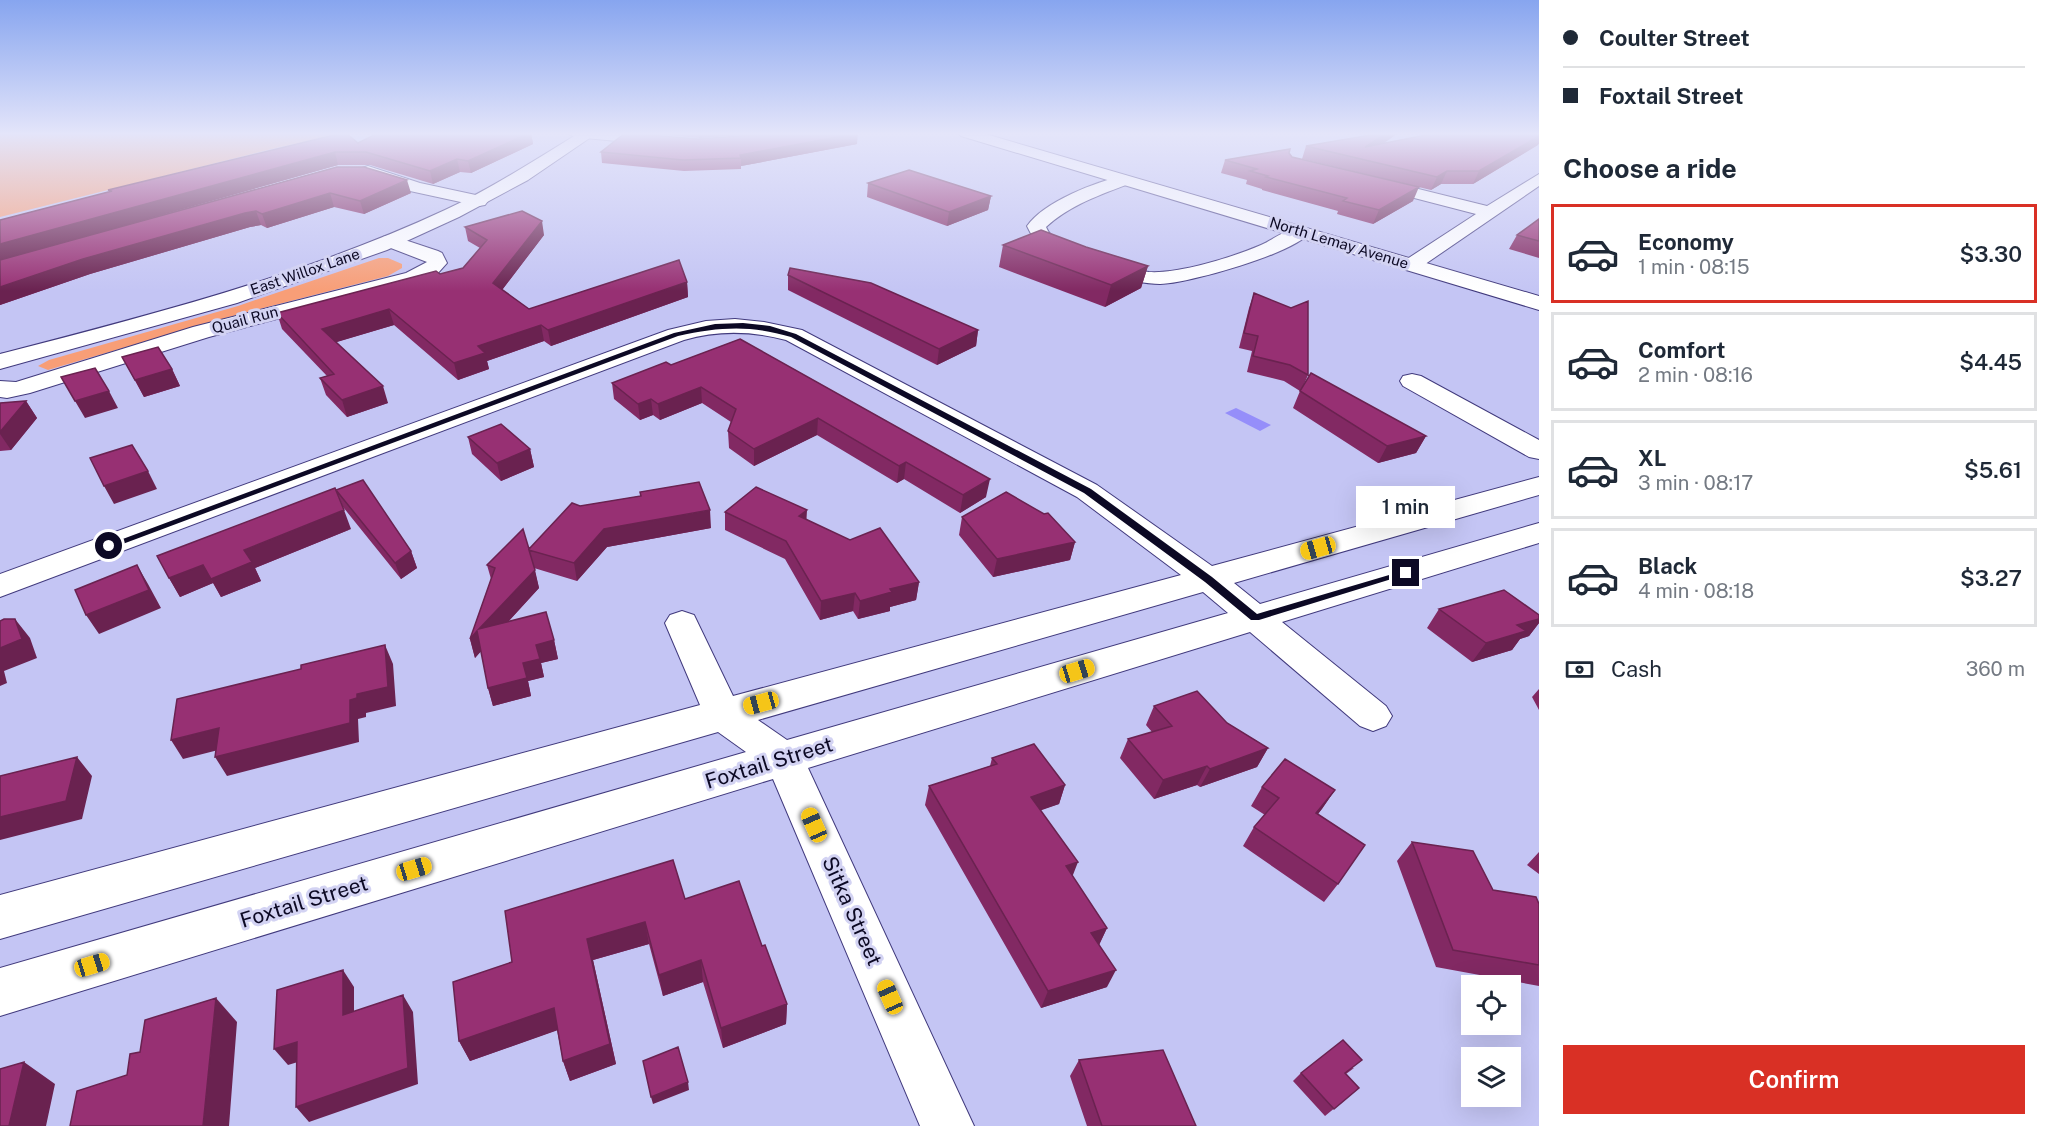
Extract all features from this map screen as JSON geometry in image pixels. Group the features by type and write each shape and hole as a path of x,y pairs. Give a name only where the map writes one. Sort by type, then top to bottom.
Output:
{"main road":[{"name":"East Willox Lane","path":"0,362 236,296 321,268 390,241 479,201 506,186"},
{"name":"North Lemay Avenue","path":"1144,186 1539,303"}],"street":[{"path":"409,186 479,201"},
{"path":"1110,186 1072,200 1049,213 1036,225 1040,237 1052,246 1088,261 1132,275 1164,279 1244,260 1285,243 1301,232"},
{"path":"1383,186 1490,212"},
{"path":"1411,265 1529,186"},
{"name":"Quail Run","path":"0,388 8,391 21,388 223,326 413,277 437,263 435,257 431,255 390,241"},
{"path":"0,586 676,335 715,326 743,325 770,328 794,335 1088,491 1208,579 1373,716"},
{"path":"1412,381 1539,451"},
{"path":"0,918 1539,486"},
{"name":"Foxtail Street","path":"0,992 1539,533"},
{"path":"682,623 722,714 784,759"},
{"name":"Sitka Street","path":"784,759 947,1126"}],"shaded area":[{"path":"0,186 126,186 0,217"},
{"path":"379,258 388,258 402,264 402,268 388,276 229,317 48,370 38,366 49,360 238,306"},
{"path":"1236,408 1271,425 1260,431 1225,413"}],"building":[{"path":"126,186 213,186 0,244 0,220 112,191 108,190"},
{"path":"270,186 395,186 360,201 330,193 262,214 256,211 245,213 83,259 0,287 0,260"},
{"path":"875,186 958,186 991,196 949,212"},
{"path":"1299,186 1419,187 1379,210 1343,201 1347,198"},
{"path":"522,211 542,221 493,283 529,309 679,260 687,282 548,330 541,325 478,346 485,353 454,363 389,309 322,329 383,386 342,400 320,378 334,374 277,313 436,271 440,274 463,268 487,240 465,227"},
{"path":"1539,219 1539,241 1517,235"},
{"path":"1041,230 1148,266 1111,285 1003,245"},
{"path":"790,268 871,283 978,330 939,349 788,275"},
{"path":"1254,293 1291,308 1308,301 1308,375 1290,365 1253,356 1258,336 1244,333"},
{"path":"740,339 990,479 963,495 906,462 899,466 818,418 754,449 728,431 736,409 701,387 658,404 651,399 638,404 612,383 666,362 671,365"},
{"path":"158,347 172,369 135,380 122,357"},
{"path":"95,368 109,391 75,401 61,377"},
{"path":"1311,373 1426,436 1387,446 1300,391"},
{"path":"26,401 0,432 0,403"},
{"path":"501,424 530,449 497,463 468,437"},
{"path":"132,445 148,471 104,486 90,458"},
{"path":"363,480 411,551 395,563 336,490"},
{"path":"699,482 710,510 604,529 574,563 529,550 535,570 479,629 546,612 554,640 536,645 540,659 523,663 527,678 488,688 477,631 470,639 495,568 487,565 523,529 529,549 572,503 580,506 641,496 640,492"},
{"path":"756,487 807,510 799,516 850,540 880,528 919,582 890,589 892,592 860,601 855,593 821,601 786,541 725,512"},
{"path":"335,488 344,510 244,550 252,562 211,579 203,565 169,578 157,556"},
{"path":"1006,492 1044,514 1048,513 1075,542 997,559 962,517"},
{"path":"137,565 149,590 86,615 75,590"},
{"path":"1504,590 1539,615 1539,619 1517,625 1526,631 1486,643 1439,609"},
{"path":"15,619 22,639 0,648 0,621"},
{"path":"385,645 388,687 357,694 357,698 350,700 350,723 215,757 219,728 171,740 177,699 301,669 301,665"},
{"path":"1197,691 1227,723 1268,748 1210,769 1207,766 1163,780 1128,739 1172,726 1154,706"},
{"path":"1034,744 1065,785 1031,797 1078,862 1066,866 1107,928 1091,933 1116,970 1048,991 929,786 997,764 992,758"},
{"path":"77,757 66,801 0,817 0,776"},
{"path":"1285,759 1335,790 1316,813 1365,845 1338,884 1254,827 1279,798 1262,787"},
{"path":"1412,842 1473,851 1493,890 1536,897 1539,904 1539,965 1453,950"},
{"path":"673,860 685,899 739,881 762,946 765,945 787,1004 721,1028 701,960 659,975 645,922 587,939 610,1044 563,1061 554,1008 459,1041 453,982 512,962 505,911"},
{"path":"343,970 343,1015 403,995 408,1068 296,1107 297,1042 274,1049 277,990"},
{"path":"216,998 203,1126 70,1126 77,1091 127,1075 130,1054 140,1052 145,1020"},
{"path":"1343,1040 1362,1060 1345,1073 1359,1088 1334,1109 1301,1073"},
{"path":"678,1047 688,1082 651,1097 643,1061"},
{"path":"1163,1050 1196,1126 1102,1126 1079,1060"},
{"path":"24,1062 9,1126 0,1126 0,1069"}],"route":[{"path":"109,546 676,335 715,326 743,325 770,328 794,335 1088,491 1208,579 1255,618 1406,573"}]}
